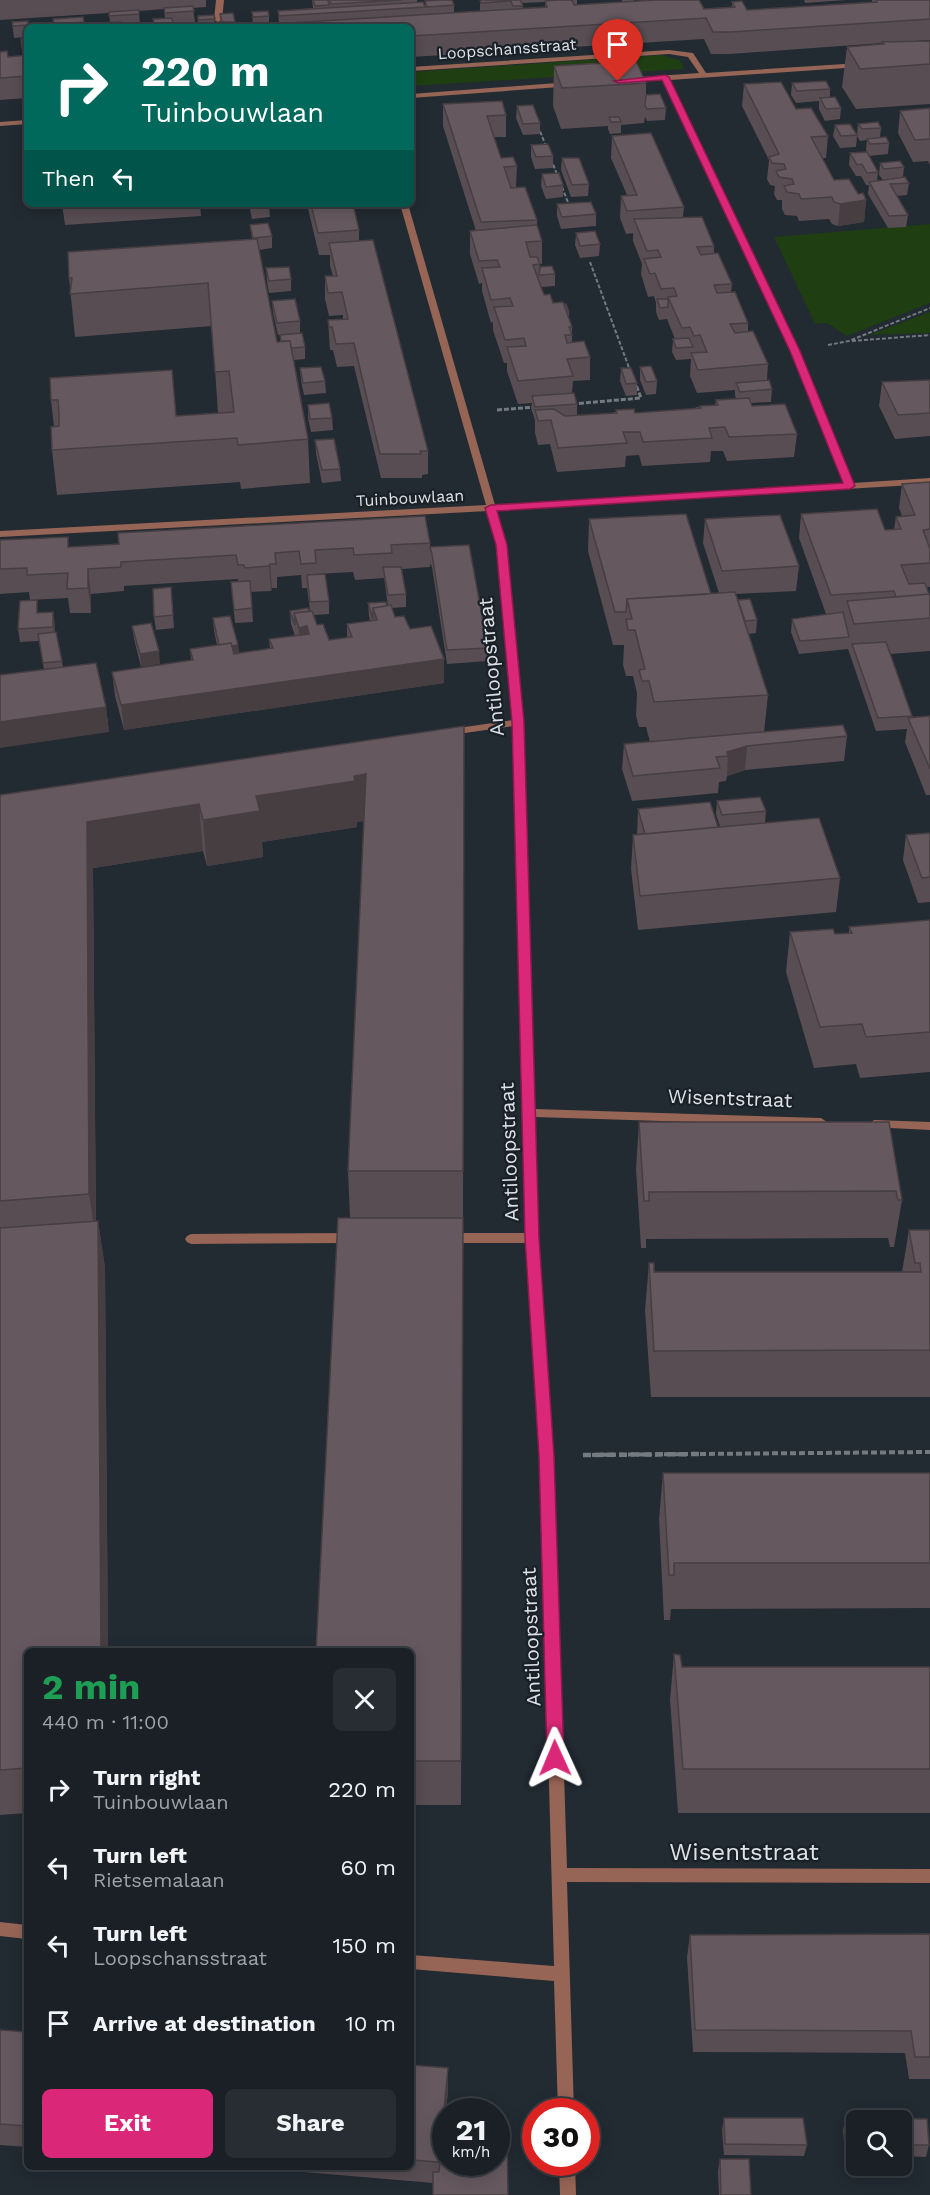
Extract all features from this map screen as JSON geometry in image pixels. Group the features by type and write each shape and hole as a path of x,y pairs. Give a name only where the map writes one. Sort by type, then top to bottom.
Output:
{"street":[{"path":"218,20 220,0"},
{"name":"Loopschansstraat","path":"414,69 669,52 690,55 703,74"},
{"path":"618,81 870,64"},
{"path":"665,77 795,351 850,486"},
{"path":"414,96 582,83"},
{"path":"0,124 24,122"},
{"name":"Antiloopstraat","path":"405,207 502,545 518,722 532,1238 547,1456 565,2098"},
{"name":"Tuinbouwlaan","path":"0,534 491,508 930,481"},
{"path":"435,734 518,722"},
{"name":"Wisentstraat","path":"529,1113 836,1122"},
{"path":"859,1123 930,1125"},
{"path":"191,1239 368,1238"},
{"path":"438,1238 532,1238"},
{"name":"Wisentstraat","path":"558,1875 930,1876"},
{"path":"0,1929 24,1932"},
{"path":"414,1962 561,1974"},
{"path":"567,2176 568,2195"}],"path":[{"path":"523,87 570,209"},
{"path":"570,404 640,398 590,262"},
{"path":"849,341 930,308"},
{"path":"795,351 849,341 930,335"},
{"path":"464,412 546,406"},
{"path":"547,1456 930,1452"}],"green space":[{"path":"660,55 680,60 684,69 414,86 414,72"},
{"path":"930,224 930,303 847,336 827,323 815,324 774,237"},
{"path":"930,312 930,333 869,335"}],"building":[{"path":"313,0 328,0 329,5 315,6"},
{"path":"330,0 401,0 331,4"},
{"path":"452,0 454,5 427,7 425,1"},
{"path":"480,0 520,0 523,6 513,6 511,1 481,3"},
{"path":"572,0 574,5 699,0 704,9 735,7 732,2 742,1 747,10 877,2 876,0 930,0 930,19 713,32 706,18 414,36 414,24 276,24 547,7 545,1"},
{"path":"423,2 425,7 279,16 278,11"},
{"path":"193,6 194,11 165,13 164,8"},
{"path":"139,10 139,14 109,16 109,12"},
{"path":"268,11 269,16 253,17 252,12"},
{"path":"233,13 235,22 222,22 220,14"},
{"path":"214,15 215,19 198,20 198,16"},
{"path":"83,17 84,22 54,24 53,19"},
{"path":"172,18 173,24 154,24 153,19"},
{"path":"28,21 28,24 13,26 12,22"},
{"path":"121,22 121,24 96,24"},
{"path":"930,41 930,64 860,69 847,47 884,44 882,42"},
{"path":"7,51 8,57 24,55 24,76 0,78 0,52"},
{"path":"636,61 646,83 562,88 554,66"},
{"path":"826,81 830,89 797,91 792,83"},
{"path":"781,82 796,109 811,108 828,136 811,137 834,180 849,179 858,194 863,193 866,200 840,204 834,202 832,197 801,199 799,194 787,192 784,186 794,184 792,179 779,177 776,171 786,169 784,164 772,163 769,157 779,154 744,84"},
{"path":"660,94 666,108 647,109 646,95"},
{"path":"835,97 841,108 826,109 820,98"},
{"path":"502,101 506,115 487,116 501,158 513,157 517,166 504,167 511,188 525,187 537,220 481,222 443,104"},
{"path":"533,105 540,123 523,124 517,106"},
{"path":"930,108 930,139 915,140 900,111"},
{"path":"609,117 619,117 621,122 611,122"},
{"path":"878,122 881,128 862,129 858,124"},
{"path":"850,124 857,135 841,136 835,125"},
{"path":"651,133 684,207 627,211 621,196 637,195 612,136"},
{"path":"886,137 889,143 870,144 867,139"},
{"path":"548,144 553,156 536,157 531,145"},
{"path":"867,152 878,172 867,173 862,164 857,165 850,153"},
{"path":"562,158 579,158 589,184 572,185"},
{"path":"900,161 904,167 884,169 880,163"},
{"path":"559,173 563,185 546,187 542,174"},
{"path":"905,177 909,183 890,184 908,215 889,216 869,182"},
{"path":"591,202 596,214 562,217 557,204"},
{"path":"312,207 354,207 359,230 318,233"},
{"path":"702,217 714,246 697,247 701,255 718,253 732,284 714,285 717,293 735,292 748,323 730,324 735,333 753,331 768,364 698,370 691,353 707,352 700,335 694,336 690,327 682,328 668,297 677,296 674,288 661,289 655,273 650,274 644,259 661,257 658,250 647,251 634,219"},
{"path":"268,223 272,236 253,238 250,225"},
{"path":"537,225 542,241 526,242 530,257 537,257 540,264 533,265 544,295 550,294 553,303 563,302 572,327 569,327 572,335 565,335 567,343 584,341 590,357 567,359 573,376 518,381 507,347 526,346 524,338 505,340 494,307 513,306 510,298 491,300 482,268 500,267 497,260 479,261 470,231"},
{"path":"595,231 600,244 580,246 576,233"},
{"path":"257,239 277,342 290,341 308,439 238,445 237,438 52,450 51,427 59,426 59,413 58,400 51,400 50,378 172,370 176,416 234,412 229,371 215,372 208,283 70,294 72,278 69,278 68,252"},
{"path":"373,240 428,451 420,451 421,454 380,454 354,343 336,344 332,327 329,327 328,320 348,319 342,292 328,293 325,276 337,276 329,243"},
{"path":"552,266 555,274 539,275 540,267"},
{"path":"289,267 291,279 269,281 266,268"},
{"path":"295,299 300,321 277,323 272,301"},
{"path":"657,299 668,299 668,307 660,308"},
{"path":"302,333 305,347 291,348 290,341 281,341 280,335"},
{"path":"689,338 693,347 676,348 673,339"},
{"path":"651,366 657,381 646,382 640,367"},
{"path":"321,367 325,381 303,383 300,368"},
{"path":"621,368 631,368 637,383 626,384"},
{"path":"769,380 772,389 740,392 736,383"},
{"path":"930,380 930,413 898,415 882,382"},
{"path":"574,393 577,404 535,407 532,396"},
{"path":"749,398 752,406 785,404 797,434 729,437 725,427 709,428 712,438 643,442 640,432 623,432 627,443 558,448 551,420 538,421 535,410 554,409 565,416 617,413 616,410 634,409 635,413 701,408 700,406 718,405 716,400"},
{"path":"329,403 332,418 310,419 308,405"},
{"path":"334,439 340,469 322,470 315,440"},
{"path":"930,482 930,529 923,530 930,549 930,563 901,565 909,584 925,583 929,594 896,597 894,591 831,595 801,514 877,509 885,530 901,529 896,517 915,515 902,484"},
{"path":"686,514 711,594 627,599 626,612 615,612 589,519"},
{"path":"780,515 799,566 722,571 705,519"},
{"path":"425,516 430,543 391,545 392,553 354,555 353,548 315,550 316,563 301,564 299,551 275,553 276,564 245,568 244,565 238,565 236,555 121,562 121,567 88,569 88,588 67,589 68,573 27,575 27,568 0,569 0,540 68,537 68,547 88,546 119,544 118,533"},
{"path":"469,545 488,648 447,650 430,547"},
{"path":"383,567 401,567 406,594 388,595"},
{"path":"325,574 329,601 310,602 307,575"},
{"path":"250,581 252,608 234,610 231,582"},
{"path":"171,587 173,615 154,617 153,589"},
{"path":"735,592 768,695 654,702 649,681 642,681 639,670 645,669 635,630 628,630 626,619 632,619 627,599"},
{"path":"930,594 930,618 854,624 847,601"},
{"path":"750,599 757,620 745,621 738,600"},
{"path":"37,600 37,613 53,612 53,627 18,629 20,601"},
{"path":"386,602 387,606 373,608 373,619 368,603"},
{"path":"391,605 395,617 404,616 410,629 431,626 444,659 121,705 112,672 193,660 190,649 231,643 234,654 273,648 269,639 309,634 307,626 299,628 294,613 312,611 317,625 323,624 329,640 352,637 347,624 377,620 373,608"},
{"path":"308,608 309,611 294,613 295,625 290,611"},
{"path":"843,612 849,637 800,641 792,619"},
{"path":"230,616 238,645 232,646 231,643 219,645 213,618"},
{"path":"151,623 159,651 140,654 132,626"},
{"path":"56,632 62,661 43,663 38,634"},
{"path":"886,642 912,716 878,718 852,644"},
{"path":"96,663 106,707 0,722 0,675"},
{"path":"930,716 930,769 908,718"},
{"path":"843,725 847,736 747,746 727,752 728,756 716,757 720,768 633,776 624,744"},
{"path":"464,726 463,1171 348,1171 366,774 354,776 355,781 256,796 260,811 203,820 199,804 87,822 89,1194 0,1201 0,795"},
{"path":"760,797 766,811 722,815 717,801"},
{"path":"710,802 718,827 645,834 638,809"},
{"path":"819,818 840,878 640,896 633,835"},
{"path":"930,833 930,877 922,878 906,835"},
{"path":"930,920 930,1032 866,1037 862,1024 820,1027 790,932 833,929 835,934 852,933 849,927"},
{"path":"639,1122 889,1122 902,1200 898,1200 896,1191 649,1192 649,1201 644,1201"},
{"path":"338,1218 463,1218 461,1761 414,1761 414,1648 316,1648"},
{"path":"98,1221 101,1648 24,1648 24,1768 0,1770 0,1228"},
{"path":"909,1230 930,1230 930,1350 654,1351 649,1263 654,1263 654,1272 921,1272 920,1263 915,1263"},
{"path":"663,1473 930,1473 930,1563 674,1563 674,1575 669,1575"},
{"path":"674,1654 680,1655 682,1667 930,1667 930,1769 683,1769"},
{"path":"930,1934 930,2057 915,2057 911,2031 695,2030 690,1935"},
{"path":"0,2030 24,2032 24,2126 0,2124"},
{"path":"414,2065 448,2068 445,2098 432,2098 432,2162 414,2160"},
{"path":"724,2118 803,2118 807,2145 725,2144"},
{"path":"912,2119 927,2119 929,2145 912,2145"},
{"path":"720,2159 749,2159 751,2195 721,2195"},
{"path":"433,2176 508,2176 508,2195 433,2195"}],"route":[{"path":"555,1758 547,1456 532,1238 518,722 502,545 491,508 850,486 795,351 665,77 618,81"}]}
